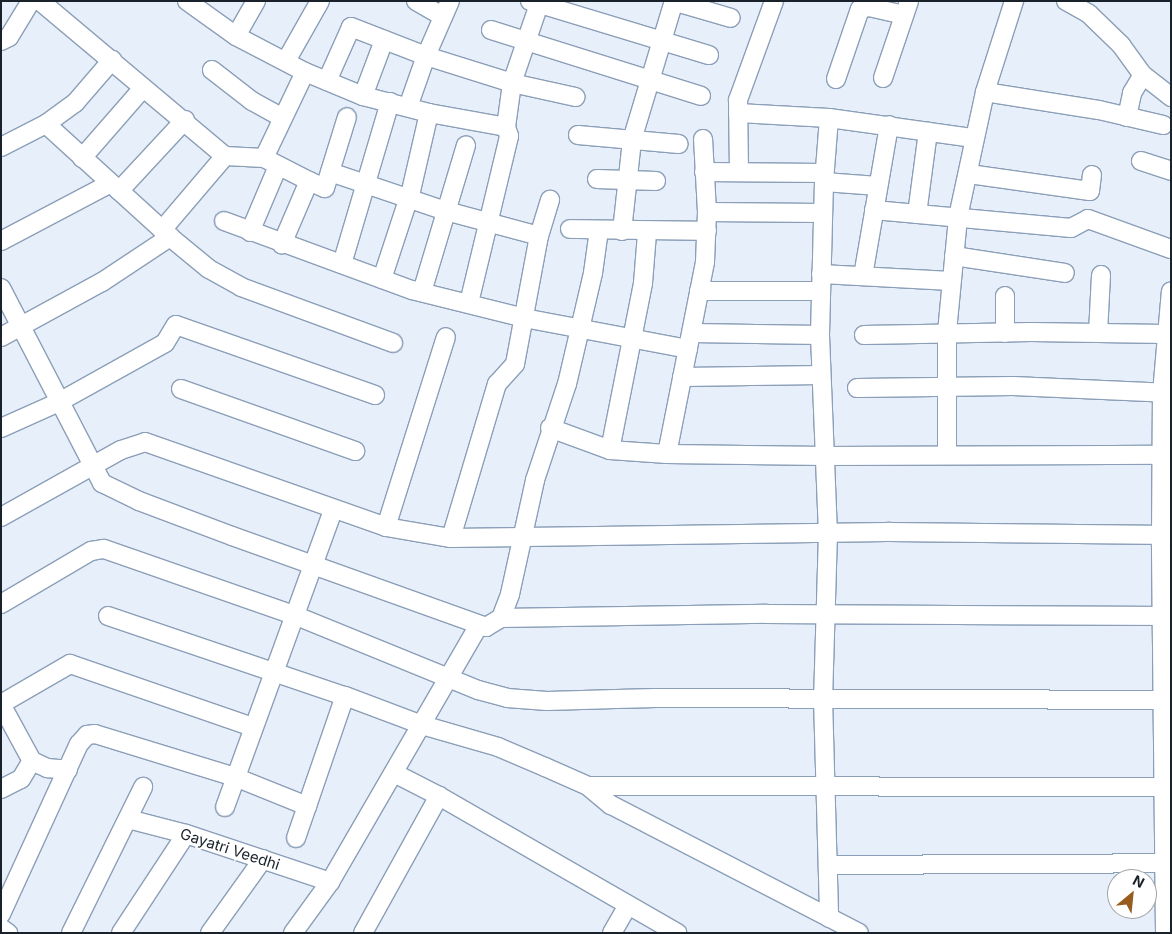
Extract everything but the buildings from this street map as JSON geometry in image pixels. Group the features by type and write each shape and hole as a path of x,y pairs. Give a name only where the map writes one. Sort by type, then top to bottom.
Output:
{"street":[{"path":"1,41 8,37 31,1"},
{"path":"40,1 143,88 185,120 225,156 271,162 325,188 348,117"},
{"path":"187,1 236,36 305,72 363,96 408,106 429,113 506,127"},
{"path":"236,36 256,1"},
{"path":"286,61 320,1"},
{"path":"408,106 446,8 416,1"},
{"path":"622,231 632,140 674,1 731,18"},
{"path":"739,171 738,100 774,1"},
{"path":"947,455 945,386 947,332 958,217 985,92 1014,1"},
{"path":"1066,1 1089,14 1121,44 1143,75 1171,97"},
{"path":"469,303 509,136 506,127 512,83 536,2 709,55"},
{"path":"836,79 860,9 869,7 906,8 883,78"},
{"path":"327,80 350,27 426,56 512,83 575,97"},
{"path":"491,30 702,96"},
{"path":"363,96 384,40"},
{"path":"1,147 46,124 75,103 112,60"},
{"path":"212,70 252,101 283,118"},
{"path":"250,232 283,118 305,72"},
{"path":"1127,117 1132,93 1143,75"},
{"path":"82,158 143,88"},
{"path":"985,92 1163,125"},
{"path":"342,264 368,186 390,102"},
{"path":"382,279 409,198 429,113"},
{"path":"738,113 829,118 974,138"},
{"path":"829,118 822,212 820,335 828,533 828,615 824,698 828,784 829,918"},
{"path":"1,240 114,188 185,120"},
{"path":"46,124 166,234 210,269 241,287 393,343"},
{"path":"863,276 890,125"},
{"path":"918,214 928,132"},
{"path":"578,135 679,144"},
{"path":"667,454 699,291 707,231 703,139"},
{"path":"422,292 466,145"},
{"path":"1,337 102,282 166,234 225,156"},
{"path":"1141,161 1171,171"},
{"path":"704,172 739,171 824,178 878,186"},
{"path":"330,172 446,211 539,236"},
{"path":"968,174 1090,191 1092,175"},
{"path":"596,179 656,181"},
{"path":"282,244 309,181"},
{"path":"450,538 498,384 515,364 539,236 550,200"},
{"path":"874,210 1071,228 1088,219 1171,249"},
{"path":"707,212 822,212"},
{"path":"224,221 282,244 422,292 524,318 633,337 690,341 820,335"},
{"path":"570,229 648,232 707,231"},
{"path":"502,618 550,428 567,384 593,274 599,230"},
{"path":"610,450 633,337 648,232"},
{"path":"954,256 1064,273"},
{"path":"1098,333 1101,275"},
{"path":"699,291 821,282 863,276 951,281"},
{"path":"1,288 102,482 139,501 311,565 404,597 478,627 486,627 502,618 828,615 1166,616"},
{"path":"1165,933 1167,863 1166,535 1162,455 1166,393 1166,334 1171,290"},
{"path":"1005,296 1005,332"},
{"path":"1,428 59,402 165,343 176,326 375,395"},
{"path":"864,335 947,332 1166,334"},
{"path":"386,527 446,337"},
{"path":"682,377 821,375"},
{"path":"857,388 945,386 1166,393"},
{"path":"181,389 355,451"},
{"path":"550,428 610,450 667,454 826,456 1162,455"},
{"path":"1,517 95,467 121,450 145,442 333,510 386,527 450,538 523,535 828,533 1166,535"},
{"path":"226,807 311,565 333,510"},
{"path":"1,604 90,551 104,548 294,615 478,690 507,698 547,701 824,698 1167,700"},
{"path":"108,616 274,674 345,696 422,725 498,747 588,786 611,805 860,933"},
{"path":"294,933 330,882 422,725 447,677 478,627"},
{"path":"68,770 46,768 32,761 1,704 70,664 254,727"},
{"path":"296,838 345,696"},
{"path":"1,914 79,744 86,735 95,734 235,778 307,806"},
{"path":"1,789 21,779 32,761"},
{"path":"394,773 439,796 677,933"},
{"path":"588,786 828,784 1167,787"},
{"path":"71,933 143,787"},
{"path":"363,933 439,796"},
{"name":"Gayatri Veedhi","path":"128,819 186,834 330,882"},
{"path":"121,933 186,834"},
{"path":"210,933 263,859"},
{"path":"828,865 1167,863"},
{"path":"612,933 628,905"},
{"path":"1,928 8,933"}]}
